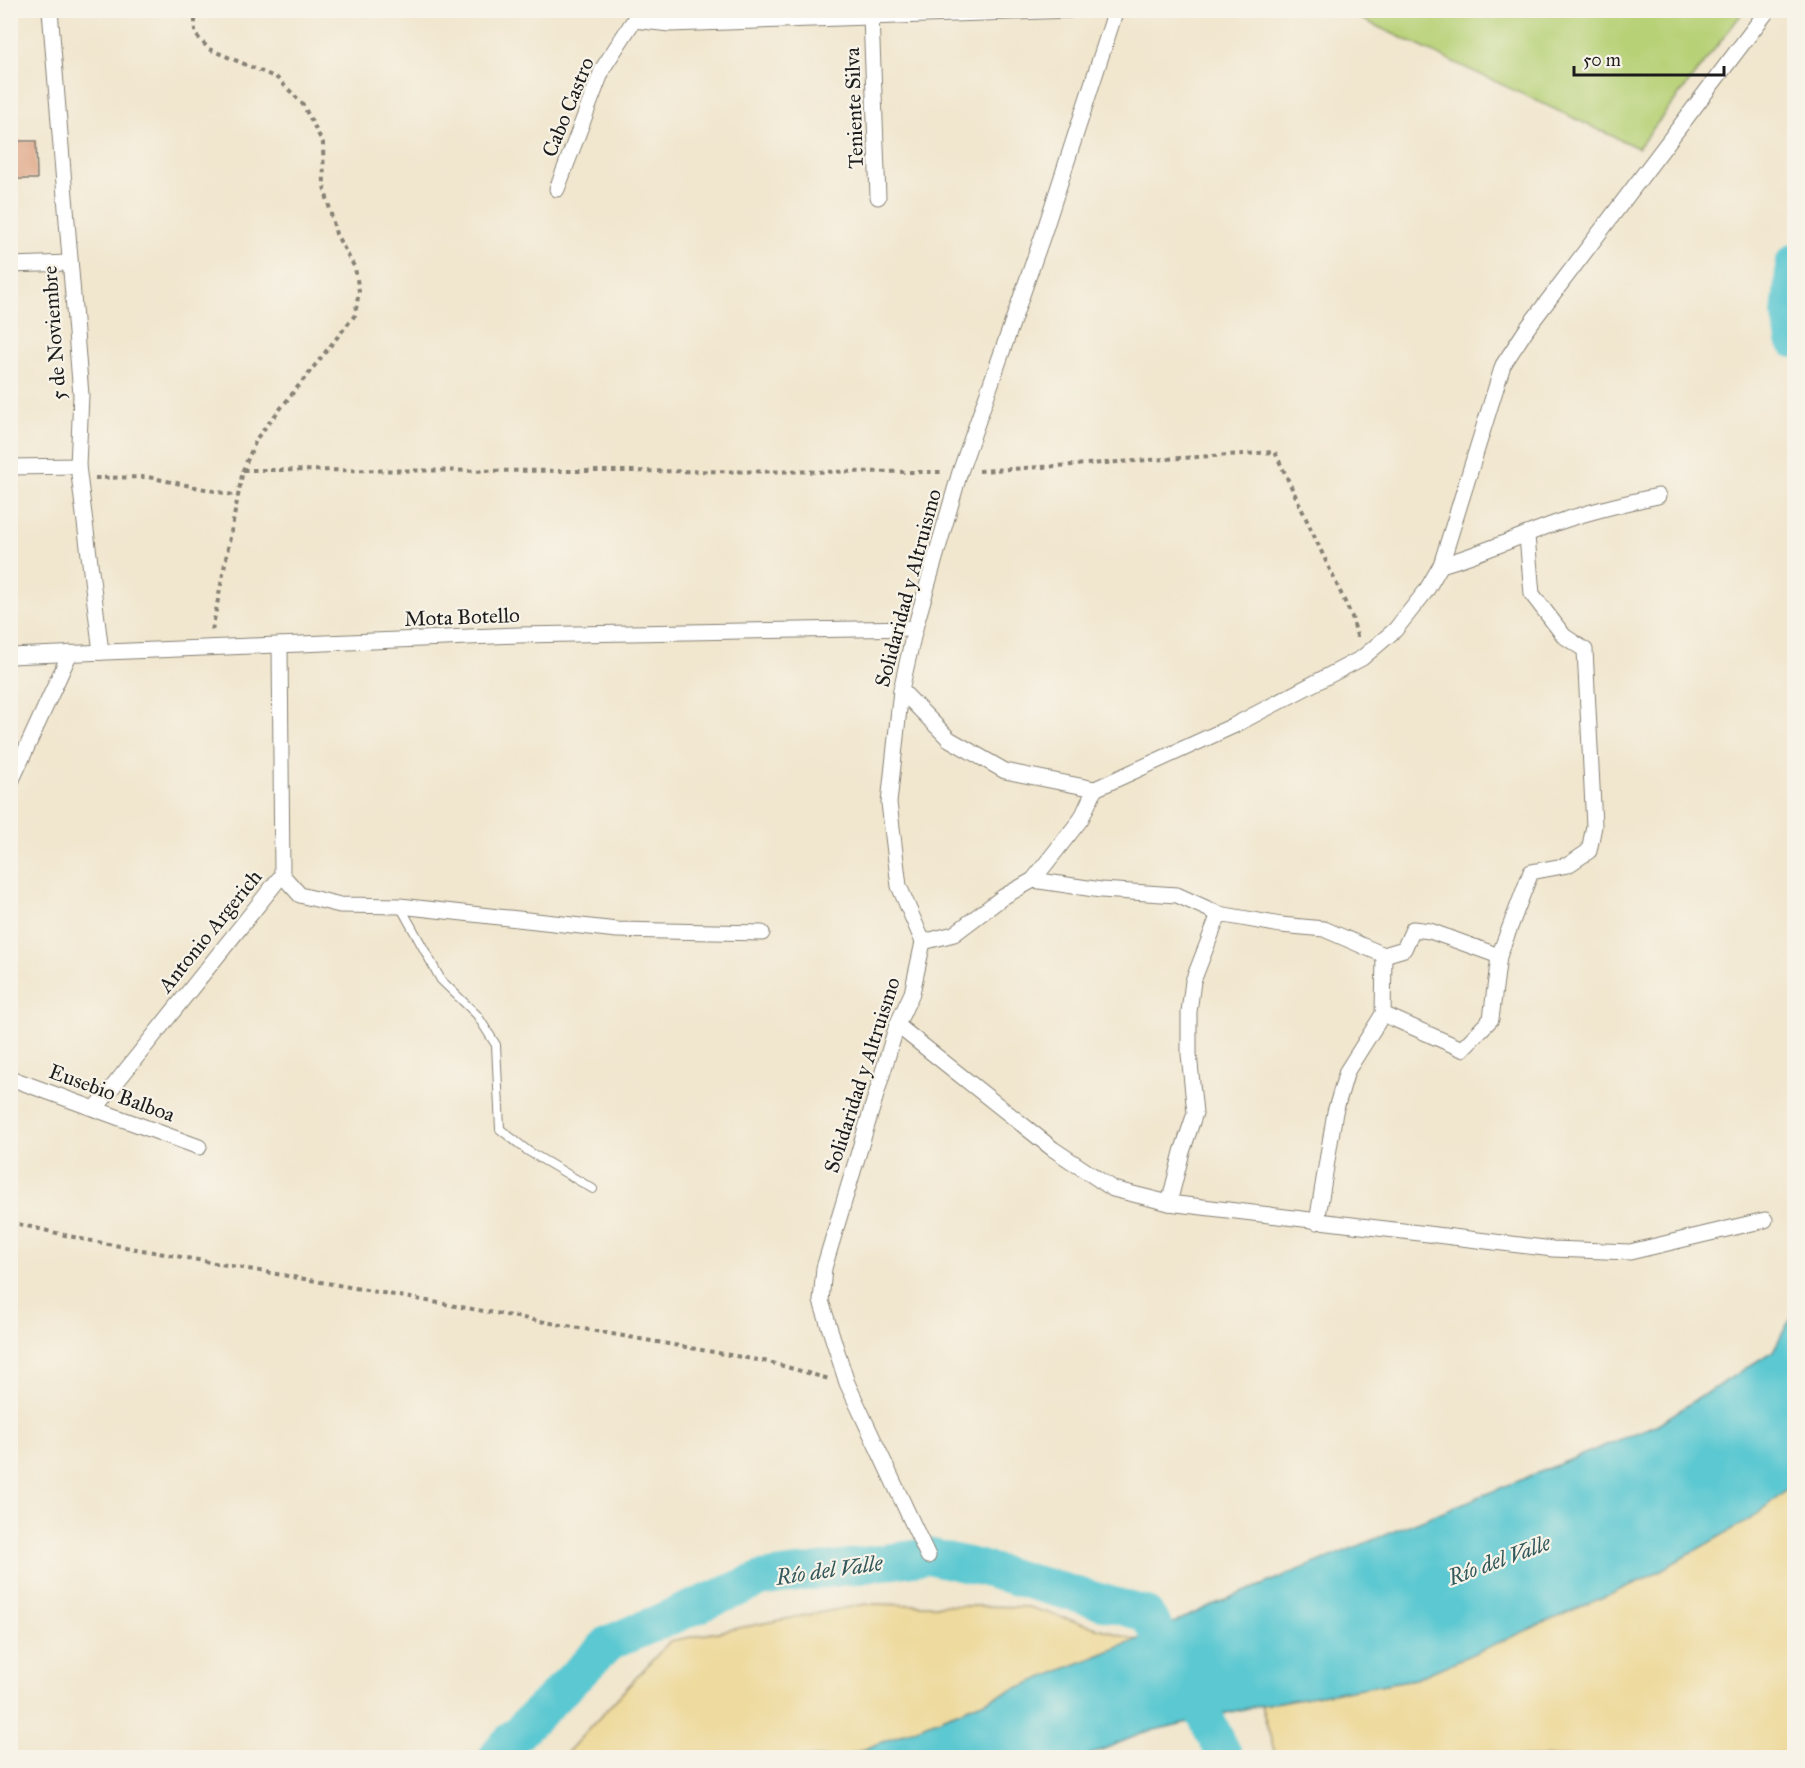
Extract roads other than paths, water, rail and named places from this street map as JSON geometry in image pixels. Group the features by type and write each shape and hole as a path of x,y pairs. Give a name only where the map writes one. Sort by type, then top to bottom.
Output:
{"street":[{"name":"5 de Noviembre","path":"50,10 81,395 79,472 102,652"},
{"path":"632,15 670,24 1070,10"},
{"name":"Solidaridad y Altruismo","path":"928,1556 847,1383 821,1301 824,1268 897,1025 912,993 923,942 899,885 889,803 901,690 915,628 960,472 1044,232 1116,10"},
{"path":"901,690 949,739 1005,771 1095,789 1233,726 1362,658 1395,630 1426,591 1441,566 1503,365 1527,327 1767,10"},
{"name":"Cabo Castro","path":"557,189 603,68 632,15"},
{"name":"Teniente Silva","path":"871,17 878,197"},
{"path":"10,265 70,263"},
{"path":"10,467 79,472"},
{"path":"1441,566 1477,555 1558,522 1612,506 1658,496"},
{"path":"1383,1014 1462,1049 1491,1019 1499,956 1531,872 1568,865 1589,851 1594,826 1585,650 1564,636 1532,594 1527,536"},
{"name":"Mota Botello","path":"10,656 519,635 915,628"},
{"name":"Antonio Argerich","path":"95,1109 282,874 280,645"},
{"path":"10,784 70,653"},
{"path":"923,942 954,934 1003,897 1033,880 1080,819 1095,789"},
{"path":"282,874 300,895 340,906 400,906 617,930 762,933"},
{"path":"1033,880 1101,890 1177,894 1219,914 1281,925 1324,929 1384,956 1404,950 1413,929 1430,932 1499,956"},
{"path":"1169,1203 1195,1113 1188,1054 1188,1012 1193,981 1219,914"},
{"path":"1317,1222 1335,1112 1347,1071 1383,1014 1384,956"},
{"path":"897,1025 1053,1149 1113,1189 1169,1203 1553,1248 1630,1251 1765,1220"},
{"name":"Eusebio Balboa","path":"10,1078 199,1147"}],"lane":[{"path":"400,906 441,980 477,1015 495,1045 500,1129 528,1151 593,1189"}],"water":[{"path":"1794,1312 1794,1482 1754,1517 1647,1578 1415,1679 1261,1705 1146,1732 1084,1757 845,1757 1137,1640 1210,1606 1658,1424 1773,1351"}],"waterway":[{"name":"Río del Valle","path":"1794,262 1789,315 1794,340"},
{"name":"Río del Valle","path":"496,1758 502,1749 609,1643 761,1579 928,1556 977,1567 1146,1614 1182,1671 1226,1758"}]}
